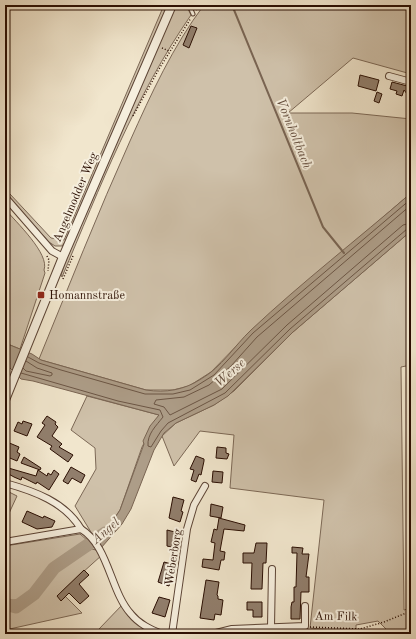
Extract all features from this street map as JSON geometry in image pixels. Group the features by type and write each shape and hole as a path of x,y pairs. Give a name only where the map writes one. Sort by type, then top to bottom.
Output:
{"street":[{"name":"Angelmodder Weg","path":"5,400 63,257 172,5"},
{"path":"389,76 411,82"},
{"path":"5,197 52,251 63,257"},
{"path":"5,483 39,494 64,508 75,518 81,529 90,537 100,551 131,614 146,627 162,634"},
{"name":"Weberborg","path":"172,634 187,529 194,505 205,486"},
{"path":"5,542 81,529"},
{"path":"271,627 272,569"},
{"name":"Am Filk","path":"212,634 232,629 304,626 305,606"}],"lane":[{"path":"189,5 194,14"}],"path":[{"path":"132,118 158,69 200,5"},
{"name":"Angelmodder Weg","path":"63,279 74,251"},
{"name":"Am Filk","path":"304,626 360,629 384,622 411,611"},
{"path":"360,629 362,634"}],"shaded area":[{"path":"164,5 168,5 66,241 62,246 55,246 49,242 8,196 10,194 51,238 64,240"},
{"path":"175,5 186,5 191,15 153,77 136,110 105,176 62,277 61,275 67,256"},
{"path":"204,5 411,5 411,74 353,58 288,113 352,113 411,119 411,193 251,331 211,372 189,386 173,390 146,390 41,360 39,359 106,195 154,88 182,37"},
{"path":"5,209 31,238 42,256 44,263 45,273 20,349 5,343"},
{"path":"411,231 411,365 401,367 404,610 411,608 411,634 391,634 378,621 356,625 356,632 310,628 324,500 230,488 234,435 200,431 174,466 162,436 176,423 214,405 234,391 293,332"},
{"path":"87,396 159,415 142,447 120,510 110,525 94,537 75,506 96,469 95,448 71,430"},
{"path":"5,490 17,496 5,522"},
{"path":"80,534 87,540 55,561 26,596 13,600 5,598 5,546"},
{"path":"92,549 100,551 102,555 61,592 82,613 5,630 5,604 16,607 34,594 54,568"},
{"path":"124,603 131,614 162,634 104,634 99,629"}],"water":[{"name":"Werse","path":"411,193 411,231 293,332 228,396 214,405 176,423 164,433 154,450 131,509 122,524 101,548 94,537 110,525 120,510 144,444 143,441 150,426 159,415 21,379 10,368 5,366 5,343 32,354 41,360 146,390 168,391 188,386 215,369 245,336 270,312"}],"building":[{"path":"191,26 197,28 189,48 183,45"},
{"path":"360,75 379,80 376,91 358,86"},
{"path":"392,82 411,87 411,99 404,90 402,96 396,94 397,91 390,89"},
{"path":"377,92 382,94 379,103 374,101"},
{"path":"47,416 56,422 55,424 58,427 52,436 62,444 59,447 73,455 68,462 50,449 52,446 37,437 45,425 42,423"},
{"path":"23,421 32,424 27,436 14,431 18,422 22,424"},
{"path":"7,442 19,447 17,452 20,454 17,461 5,456"},
{"path":"217,447 226,448 226,453 229,454 227,459 216,458"},
{"path":"196,456 204,459 204,461 201,475 199,474 196,482 191,480 194,470 190,469"},
{"path":"24,457 41,468 40,470 21,463"},
{"path":"5,467 36,476 38,470 47,476 48,473 51,475 54,470 59,474 49,490 37,482 36,484 22,477 21,480 14,477 5,472"},
{"path":"71,467 85,475 81,483 72,478 68,484 63,481"},
{"path":"213,471 223,472 222,483 212,482"},
{"path":"173,497 184,500 180,522 169,518"},
{"path":"211,504 223,507 221,518 210,516"},
{"path":"27,511 43,518 44,516 55,521 52,527 37,529 22,522"},
{"path":"219,518 245,525 244,531 224,529 220,551 225,552 224,560 221,560 219,570 202,567 203,559 213,560 215,543 211,542 214,529 217,530"},
{"path":"167,530 179,533 175,548 167,546"},
{"path":"256,543 267,543 266,563 263,563 262,589 251,589 252,563 243,563 243,553 254,553"},
{"path":"292,547 303,548 302,554 309,554 306,577 309,577 309,592 301,592 300,619 291,619 291,607 292,602 294,602 294,587 296,587 297,553 292,553"},
{"path":"164,562 175,565 169,586 158,582"},
{"path":"84,570 89,575 79,584 89,596 80,604 69,593 61,601 57,596"},
{"path":"206,580 219,582 217,595 218,599 223,600 221,615 215,614 214,620 200,618"},
{"path":"159,597 170,600 165,617 152,613"},
{"path":"247,602 262,602 262,617 253,617 253,610 247,610"}],"waterway":[{"name":"Vornholtbach","path":"232,5 323,227 344,253"},
{"name":"Angel","path":"5,604 16,607 34,594 54,568 105,533"}],"place":[{"name":"Homannstraße","path":"41,295"}]}
